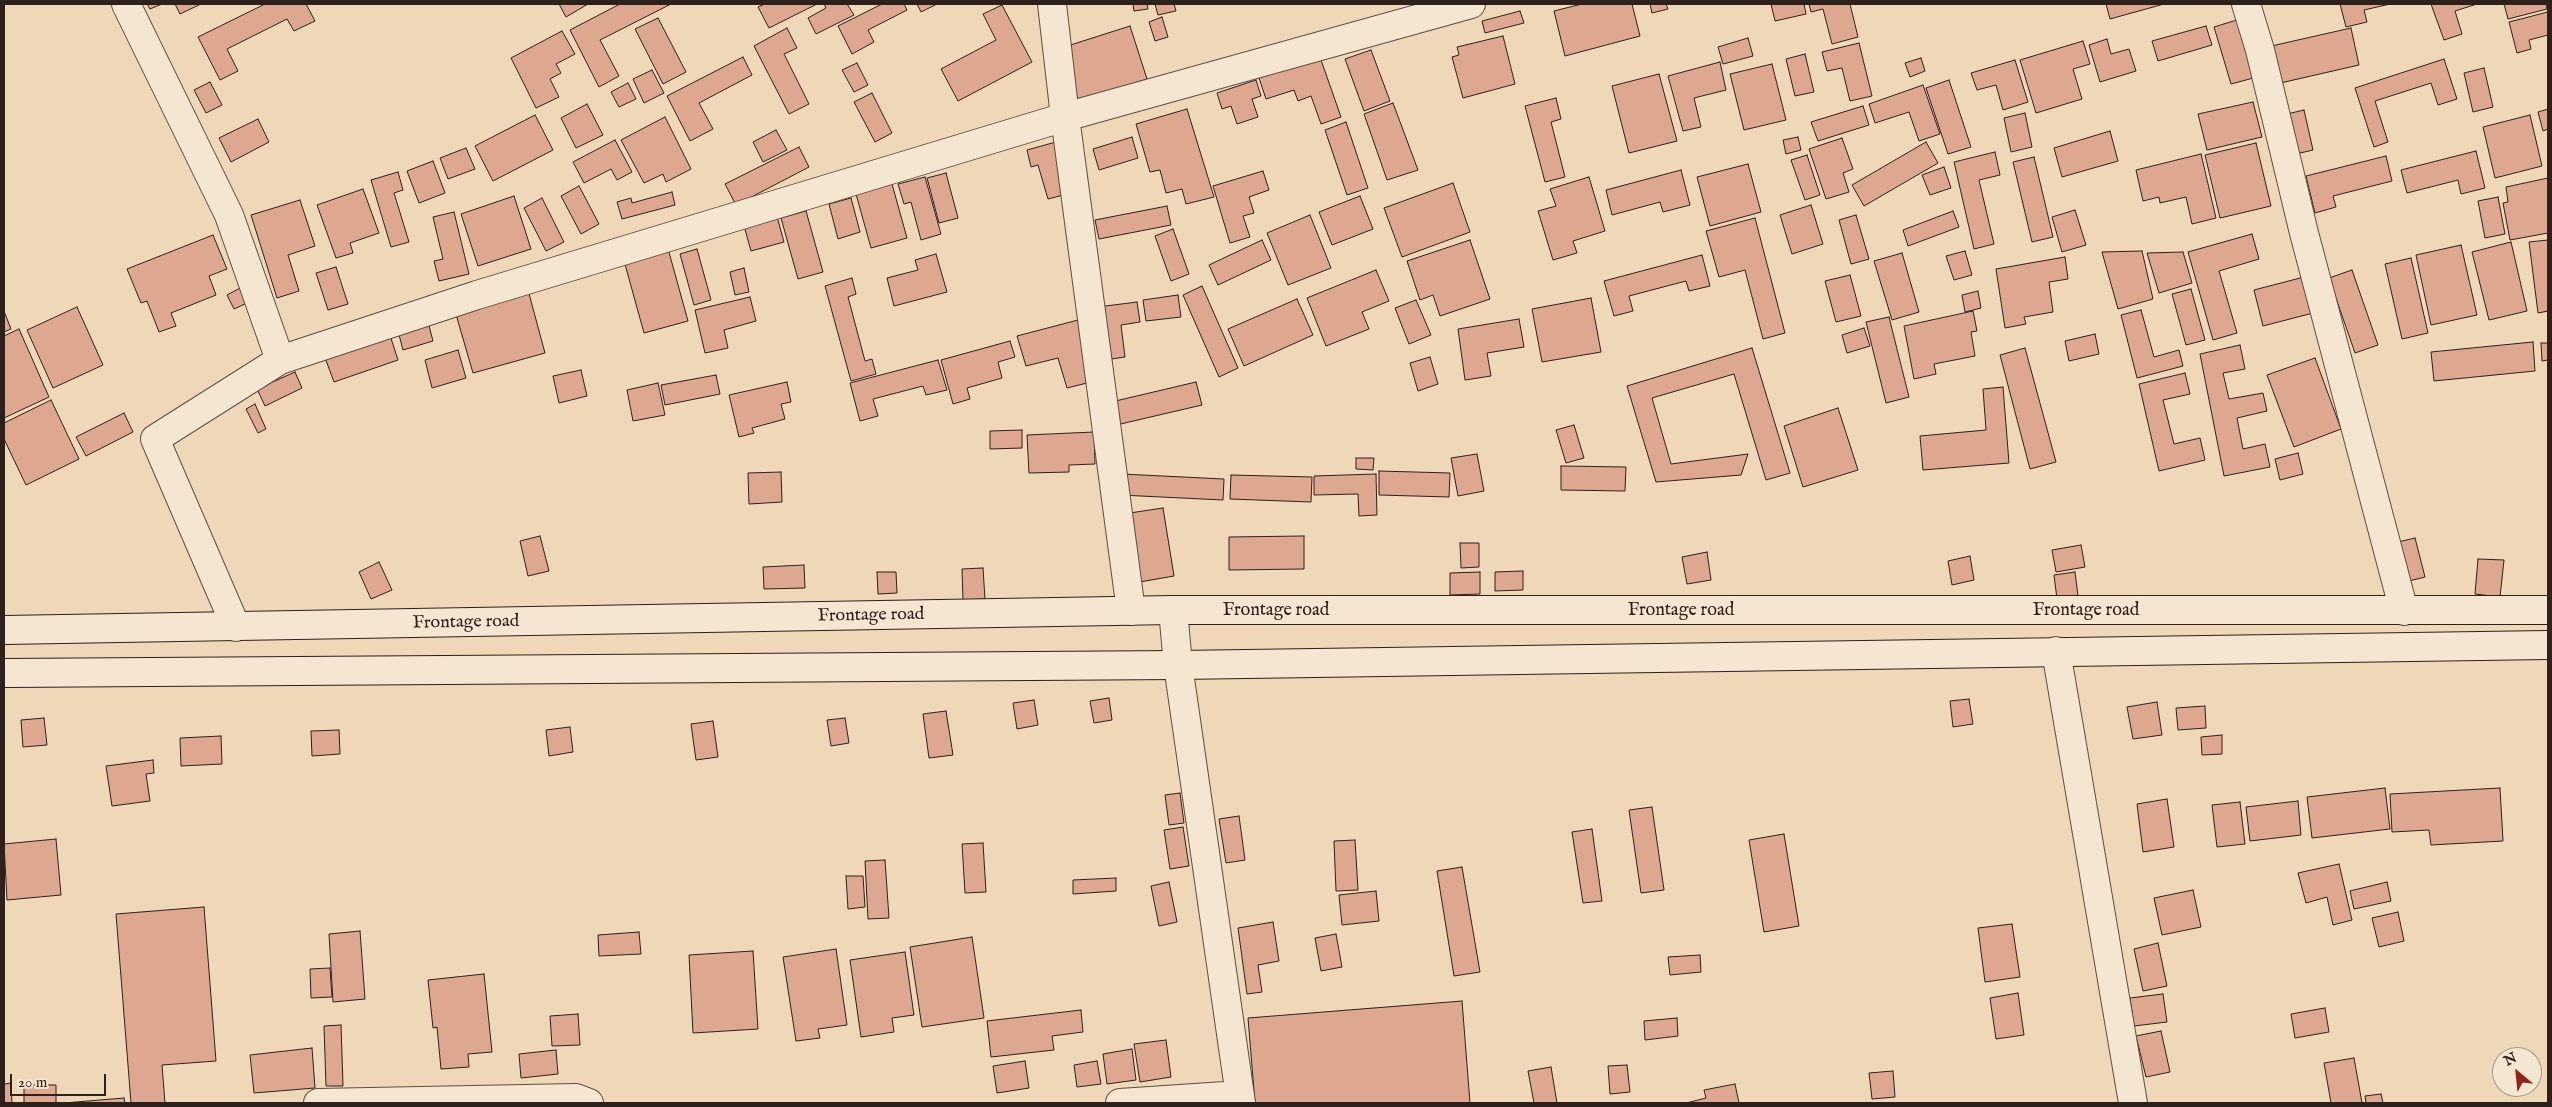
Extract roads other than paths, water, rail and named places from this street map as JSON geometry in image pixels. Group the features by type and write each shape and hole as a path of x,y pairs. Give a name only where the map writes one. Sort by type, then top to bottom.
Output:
{"main road":[{"path":"126,4 229,215 280,360"},
{"path":"1052,4 1065,117 1132,611"},
{"path":"236,627 155,439 280,360 477,295 1065,117 1471,4"},
{"path":"2246,4 2260,50 2304,232 2404,611"},
{"path":"1120,1103 1241,1099 1178,665 1173,610"},
{"name":"Frontage road","path":"4,630 1173,610 2548,610"},
{"path":"204,628 204,671"},
{"path":"4,673 1178,665 2548,645"},
{"path":"2056,651 2133,1103"},
{"path":"318,1103 576,1098 589,1103"}]}
